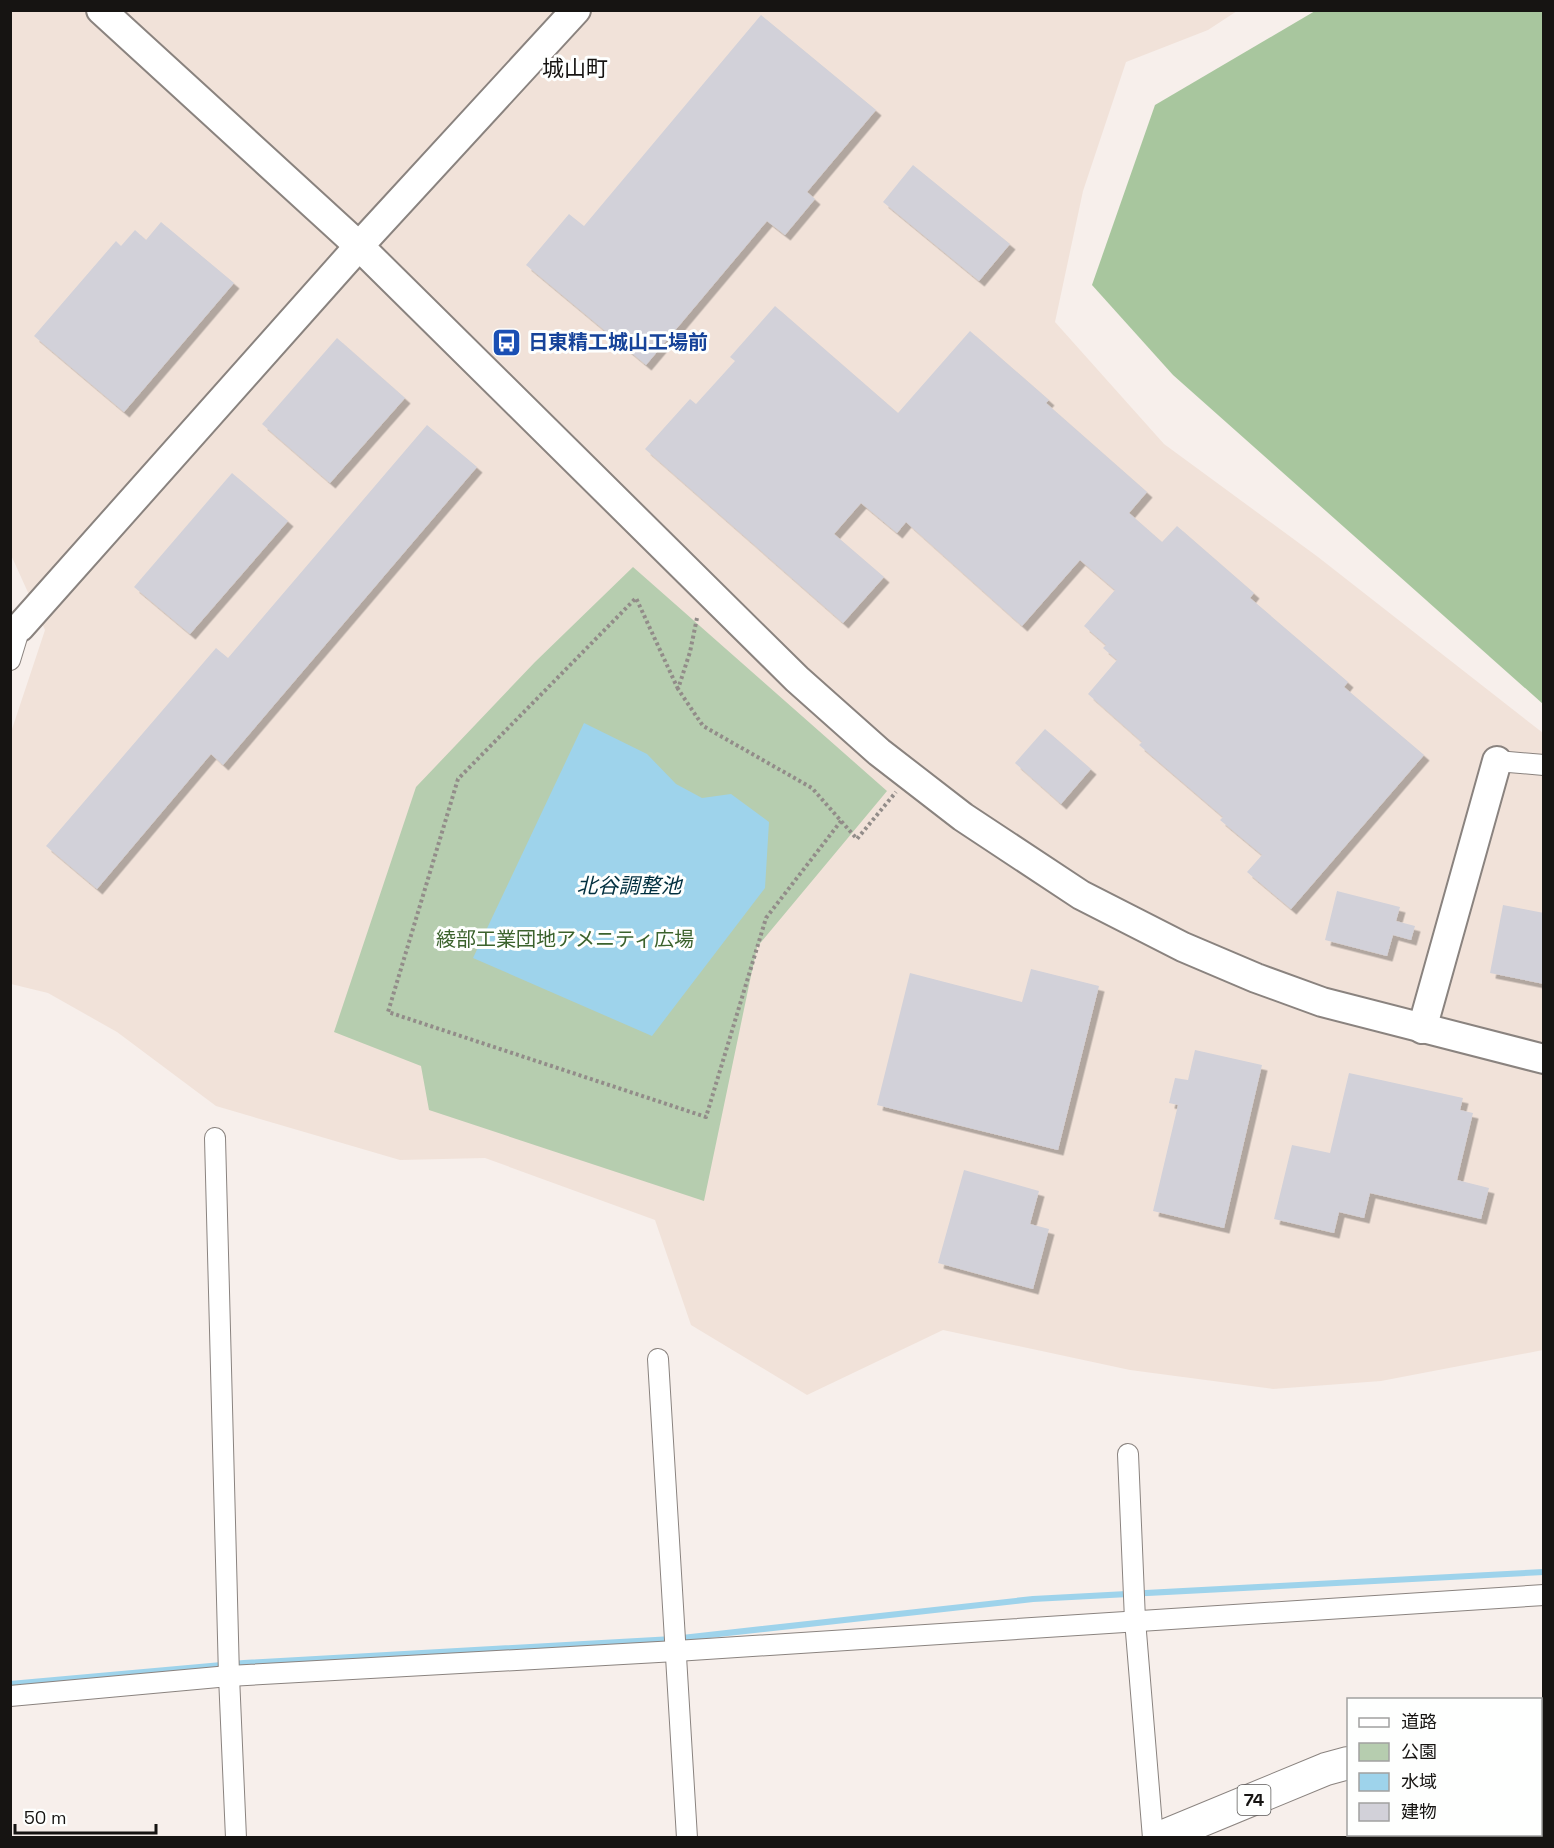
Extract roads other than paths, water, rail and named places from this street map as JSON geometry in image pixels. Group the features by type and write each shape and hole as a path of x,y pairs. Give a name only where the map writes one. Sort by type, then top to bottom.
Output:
{"main road":[{"name":"74","path":"1159,1838 1326,1769 1347,1763"}],"street":[{"path":"101,10 359,246 797,679 879,752 963,817 1081,895 1173,942 1256,978 1322,1002 1544,1059"},
{"path":"10,660 20,627 359,246 576,10"},
{"path":"1422,1029 1497,761 1544,765"},
{"path":"215,1138 229,1676 236,1838"},
{"path":"657,1359 687,1838"},
{"path":"1128,1454 1135,1620 1153,1838"},
{"path":"10,1696 229,1676 676,1651 1544,1595"}],"water":[{"name":"北谷調整池","path":"584,723 647,754 676,784 702,798 731,794 769,822 765,888 652,1036 473,958"}],"waterway":[{"path":"10,1684 244,1663 673,1639 1033,1599 1544,1572"}],"place":[{"name":"日東精工城山工場前","path":"507,342"}],"district":[{"name":"城山町","path":"575,68"}],"park label":[{"name":"綾部工業団地アメニティ広場","path":"565,939"}]}
